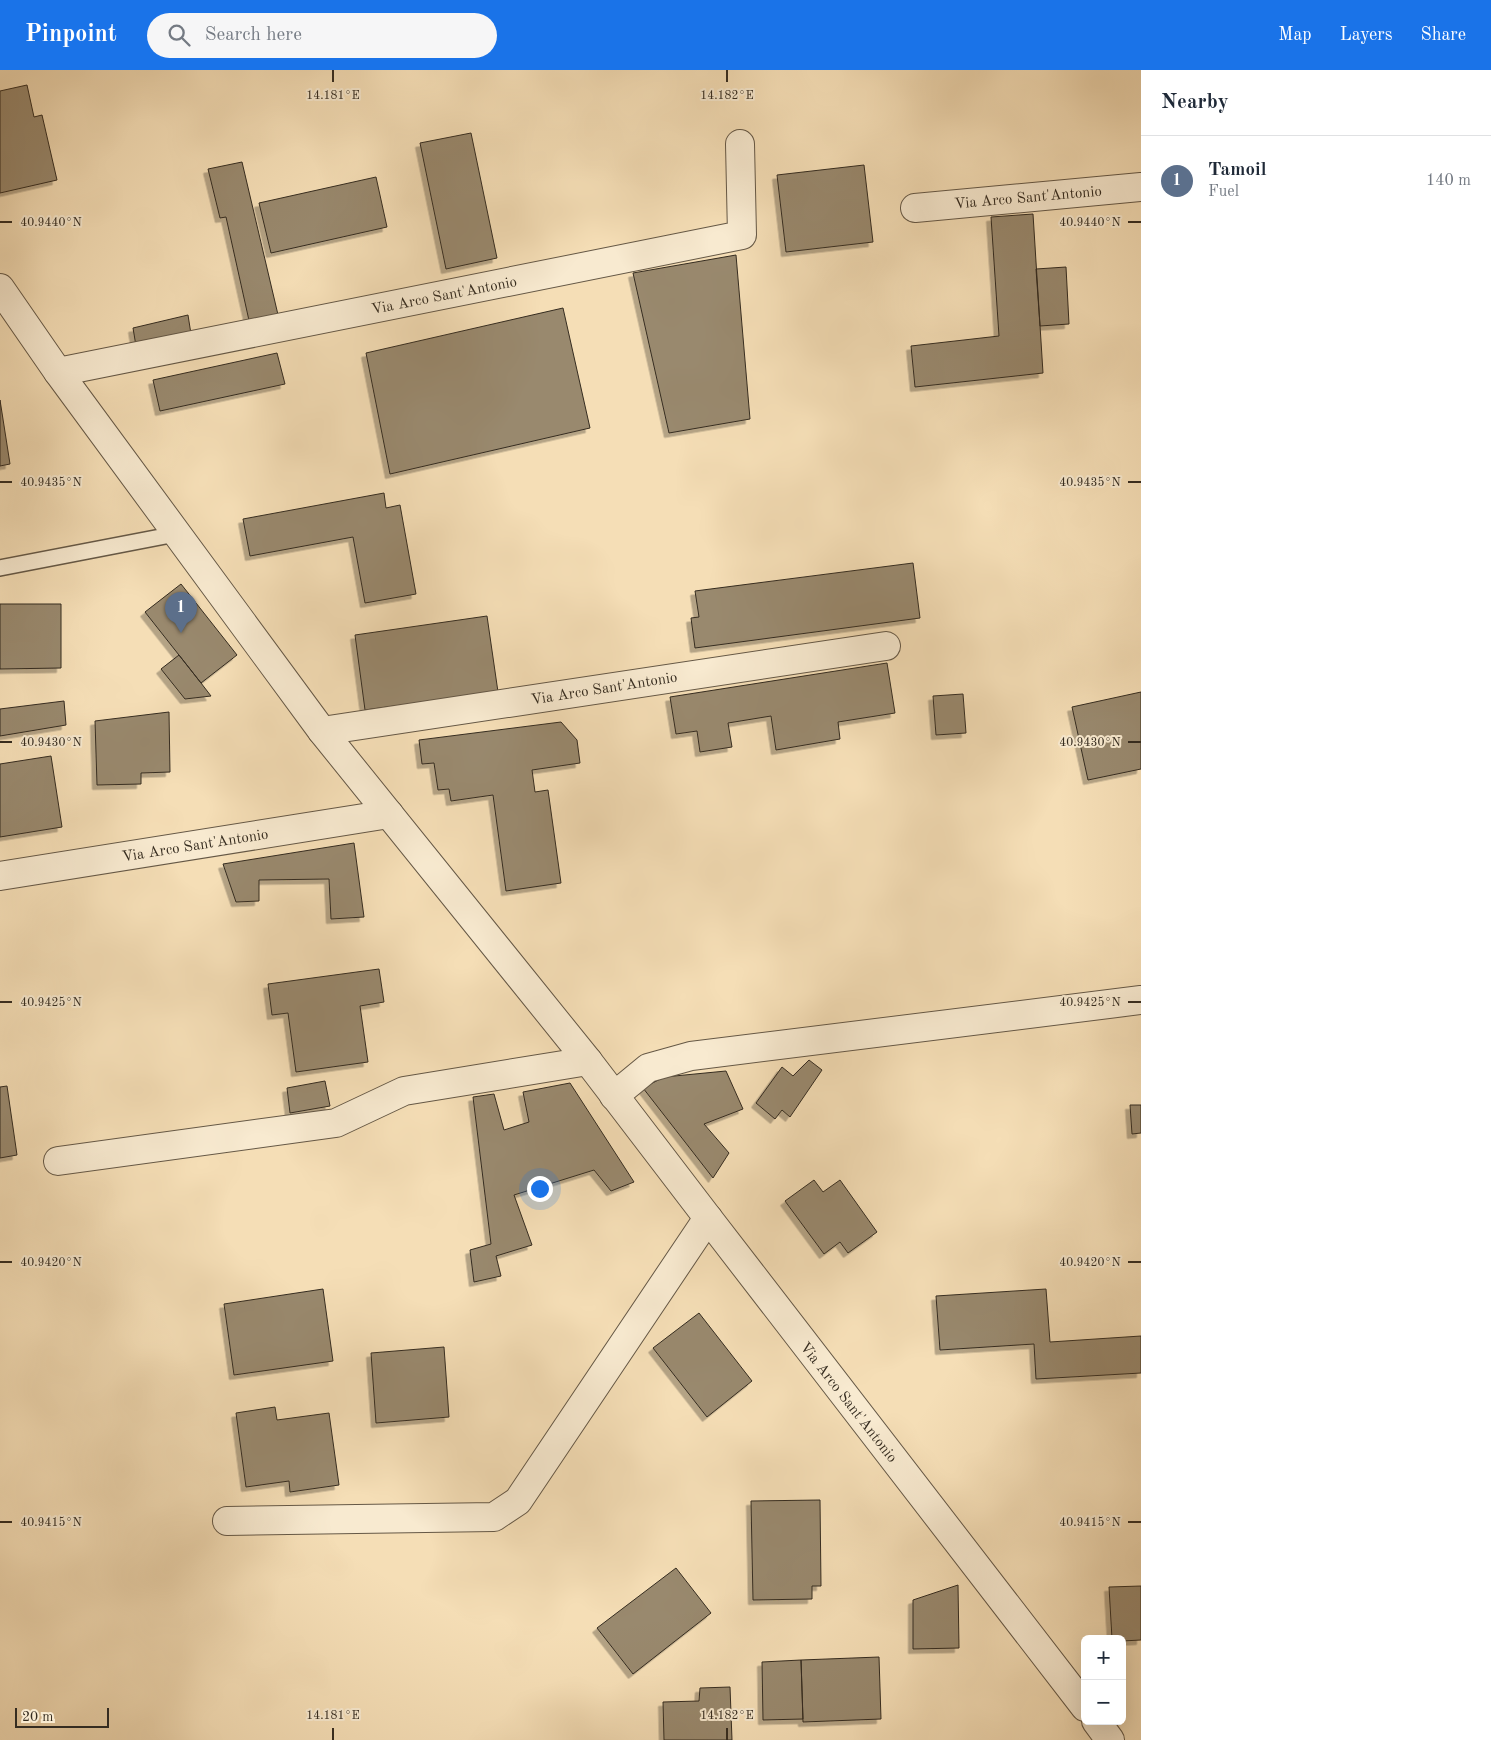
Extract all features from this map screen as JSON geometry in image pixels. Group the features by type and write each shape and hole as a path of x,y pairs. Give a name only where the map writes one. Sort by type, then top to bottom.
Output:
{"street":[{"name":"Via Arco Sant'Antonio","path":"58,372 742,235 740,144"},
{"name":"Via Arco Sant'Antonio","path":"915,208 1141,187"},
{"name":"Via Arco Sant'Antonio","path":"0,288 58,372 176,534 322,730 588,1061 1081,1702"},
{"name":"Via Arco Sant'Antonio","path":"322,730 886,646"},
{"name":"Via Arco Sant'Antonio","path":"0,876 389,814"},
{"path":"614,1096 648,1068 691,1056 1141,1000"},
{"path":"58,1160 336,1123 404,1091 588,1061"},
{"path":"227,1521 494,1517 518,1500 708,1218"},
{"path":"1099,1725 1110,1740"}],"lane":[{"path":"0,568 176,534"}],"building":[{"path":"27,85 34,117 42,115 57,180 0,193 0,91"},
{"path":"471,133 497,258 446,269 420,143"},
{"path":"242,162 279,319 250,325 226,217 220,218 208,169"},
{"path":"864,165 873,242 786,252 777,175"},
{"path":"376,177 387,227 271,253 259,203"},
{"path":"1033,214 1043,373 915,387 911,346 999,336 991,217"},
{"path":"736,255 750,419 669,433 633,273"},
{"path":"1066,267 1069,324 1040,326 1036,269"},
{"path":"563,308 590,428 390,474 366,353"},
{"path":"188,315 191,334 136,346 133,328"},
{"path":"277,353 285,384 160,411 153,380"},
{"path":"0,400 10,464 0,466"},
{"path":"384,493 386,508 400,505 416,594 365,603 353,537 250,556 243,519"},
{"path":"913,563 920,618 695,648 691,618 699,617 695,591"},
{"path":"181,584 237,655 201,683 145,612"},
{"path":"0,604 61,604 61,668 0,669"},
{"path":"487,616 498,692 365,710 355,635"},
{"path":"179,655 211,696 185,699 161,669"},
{"path":"887,663 895,713 838,722 840,739 776,750 771,716 728,723 732,747 700,752 697,731 676,734 670,697"},
{"path":"1141,692 1141,769 1088,780 1072,707"},
{"path":"963,694 966,733 936,735 933,696"},
{"path":"64,701 66,725 0,736 0,709"},
{"path":"169,712 170,772 141,773 141,784 97,785 95,721"},
{"path":"561,722 577,740 580,763 532,770 535,792 548,790 561,883 506,891 493,795 451,801 449,789 438,790 434,763 422,764 419,740"},
{"path":"51,756 62,827 0,837 0,764"},
{"path":"354,843 364,917 331,919 329,879 259,880 259,901 236,902 223,864"},
{"path":"379,969 384,1002 360,1006 368,1062 296,1072 288,1013 272,1015 268,984"},
{"path":"809,1060 822,1070 790,1117 782,1110 775,1119 756,1103 782,1067 793,1076"},
{"path":"726,1071 743,1109 704,1124 729,1153 713,1178 643,1088 664,1077"},
{"path":"325,1081 330,1106 290,1113 287,1088"},
{"path":"570,1083 634,1182 611,1191 594,1170 514,1195 532,1245 496,1256 501,1276 474,1282 470,1250 491,1244 473,1097 494,1094 504,1130 529,1122 523,1092"},
{"path":"7,1086 17,1155 0,1158 0,1087"},
{"path":"1130,1105 1141,1105 1141,1133 1132,1134"},
{"path":"814,1180 823,1192 840,1180 877,1232 848,1253 840,1242 824,1254 785,1201"},
{"path":"323,1289 333,1361 234,1375 224,1304"},
{"path":"1046,1289 1050,1342 1141,1336 1141,1373 1036,1379 1034,1344 940,1350 936,1296"},
{"path":"699,1313 752,1381 707,1417 653,1348"},
{"path":"444,1347 449,1417 376,1423 371,1353"},
{"path":"275,1407 277,1420 329,1413 339,1485 290,1492 289,1481 246,1487 236,1413"},
{"path":"820,1500 821,1586 812,1586 812,1599 753,1600 751,1501"},
{"path":"676,1568 711,1613 633,1674 597,1628"},
{"path":"958,1585 959,1648 913,1649 913,1600"},
{"path":"1141,1586 1141,1640 1126,1641 1126,1635 1112,1635 1109,1587"},
{"path":"879,1657 881,1719 803,1722 801,1660"},
{"path":"801,1660 803,1719 763,1720 762,1662"},
{"path":"730,1687 732,1740 664,1740 663,1702 699,1701 700,1688"}],"place":[{"name":"Tamoil","path":"181,633"}]}
